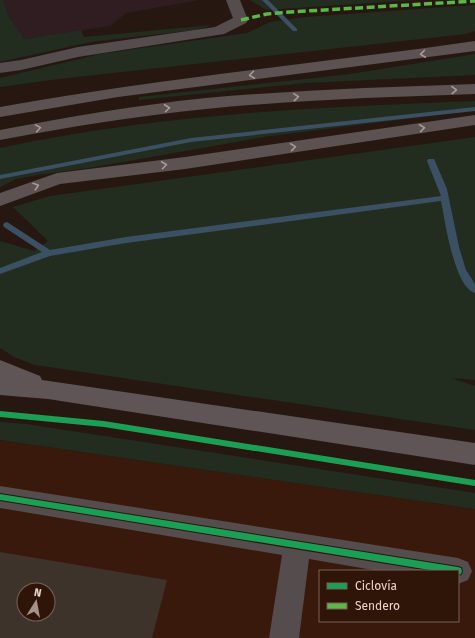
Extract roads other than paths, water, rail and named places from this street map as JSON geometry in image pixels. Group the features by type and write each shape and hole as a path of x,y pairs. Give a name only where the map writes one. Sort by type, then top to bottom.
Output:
{"highway":[{"path":"0,112 34,105 208,80 416,55 475,46"},
{"path":"0,98 136,80 208,80"},
{"path":"0,135 82,120 168,108 314,95 475,89"},
{"path":"0,200 4,197 57,179 475,120"}],"main road":[{"path":"0,369 48,390"},
{"path":"0,386 48,390 475,454"}],"street":[{"path":"0,68 21,65 78,52 219,31 241,20 233,0"},
{"path":"0,498 452,570"},
{"path":"284,638 297,546"},
{"path":"459,571 475,574"}],"waterway":[{"path":"265,0 295,30"},
{"path":"0,177 191,140 475,109"},
{"path":"431,161 445,198"},
{"path":"49,253 126,240 445,198"},
{"path":"445,198 454,247 462,270 475,290"},
{"path":"7,225 49,253"},
{"path":"0,271 49,253"}]}
